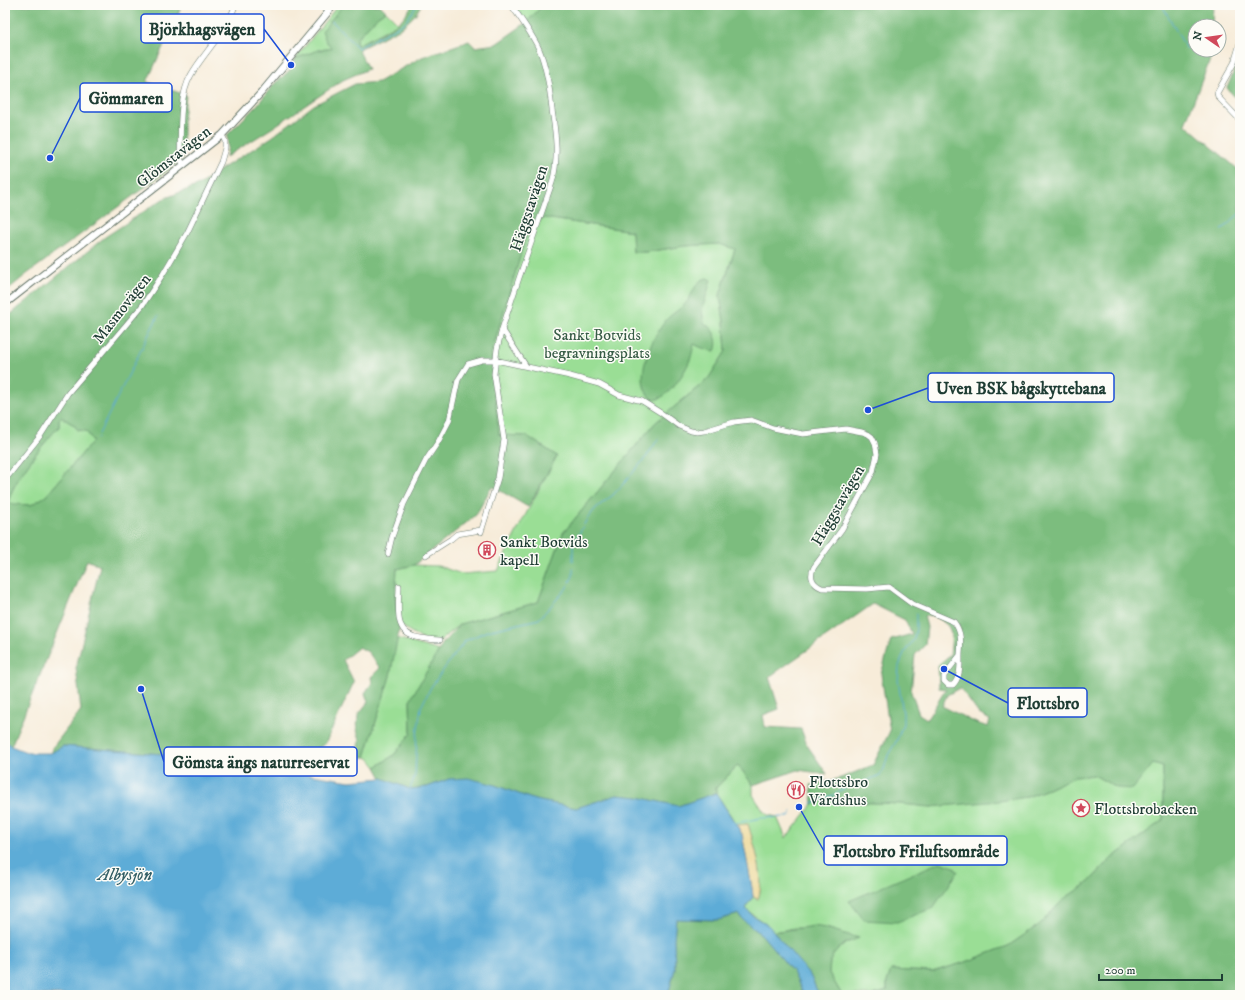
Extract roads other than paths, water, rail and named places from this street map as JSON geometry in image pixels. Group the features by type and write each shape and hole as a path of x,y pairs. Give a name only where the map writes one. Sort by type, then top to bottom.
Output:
{"main road":[{"name":"Glömstavägen","path":"5,304 222,135 262,93 332,8"}],"street":[{"path":"184,165 180,159 183,102 188,80 228,22 235,5"},
{"path":"319,5 332,8"},
{"name":"Häggstavägen","path":"426,555 457,534 481,531 498,478 504,440 494,374 502,330 555,174 557,158 556,138 550,93 542,58 534,41 511,5"},
{"path":"1240,43 1234,63 1217,90 1218,97 1240,120"},
{"name":"Masmovägen","path":"5,480 41,435 68,393 142,306 163,274 187,233 222,160 226,146 222,135"},
{"path":"502,330 526,366"},
{"path":"388,554 392,537 404,504 426,460 449,421 458,380 468,364 482,360 496,360"},
{"name":"Häggstavägen","path":"496,360 570,376 599,384 619,395 642,401 679,426 691,431 704,431 734,422 751,420 773,428 803,434 846,429 868,434 872,437 875,443 877,454 873,472 842,529 814,567 811,575 812,579 814,583 822,588 867,589 889,587 912,604 954,622 958,626 962,647 960,655"},
{"path":"399,586 398,610 401,627 403,630 408,635 413,637 440,640"},
{"path":"960,655 961,663 957,680 953,684 948,685 944,681 944,676 960,655"}],"water":[{"name":"Albysjön","path":"5,740 11,746 29,753 51,753 63,746 162,754 188,771 243,772 252,776 285,766 306,774 350,781 382,778 410,789 427,787 449,779 468,778 492,784 535,800 576,808 617,795 638,797 678,806 716,793 742,834 753,897 745,908 753,916 769,926 810,975 819,995 804,995 793,972 762,935 742,919 739,914 718,920 676,919 674,939 675,969 668,995 5,995"}],"waterway":[{"path":"332,21 358,48 401,25 406,21 417,5"},
{"path":"1162,5 1187,50"},
{"path":"1222,230 1240,213"},
{"path":"99,434 158,316"},
{"path":"573,561 573,545 587,519 596,508 613,495 625,482 647,456 658,439"},
{"path":"410,789 415,775 417,735 421,707 431,687 449,662 465,641 487,631 539,619 566,589 573,576 573,568"},
{"path":"812,803 838,793 846,787 864,782 880,775 884,769 888,755 897,740 903,724 903,713 898,680 899,666 904,653 914,639 916,614"},
{"path":"736,823 761,818 789,817 791,812"}],"place":[{"name":"Björkhagsvägen","path":"291,65"},
{"name":"Gömmaren","path":"50,158"},
{"name":"Uven BSK bågskyttebana","path":"868,410"},
{"name":"Sankt Botvids kapell","path":"487,550"},
{"name":"Flottsbro","path":"944,669"},
{"name":"Gömsta ängs naturreservat","path":"141,689"},
{"name":"Flottsbro Värdshus","path":"796,790"},
{"name":"Flottsbro Friluftsområde","path":"799,807"},
{"name":"Flottsbrobacken","path":"1081,808"}],"park label":[{"name":"Sankt Botvids begravningsplats","path":"597,343"}]}
